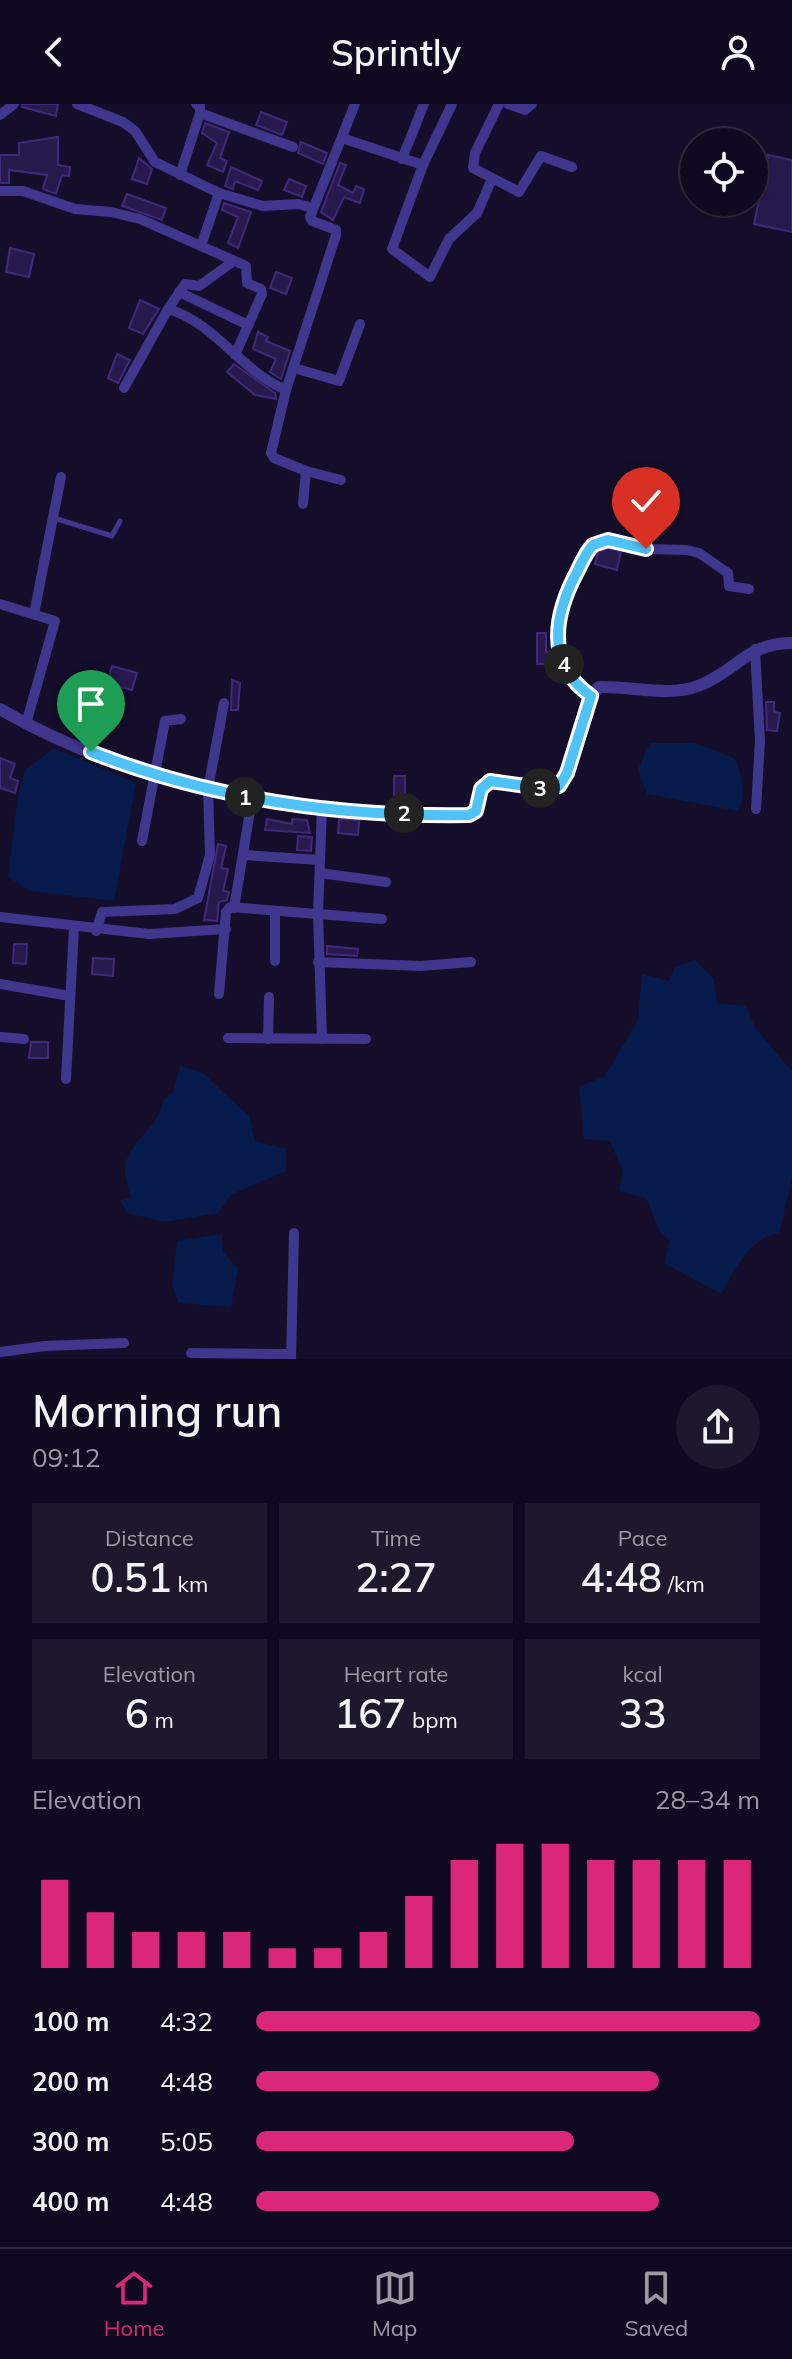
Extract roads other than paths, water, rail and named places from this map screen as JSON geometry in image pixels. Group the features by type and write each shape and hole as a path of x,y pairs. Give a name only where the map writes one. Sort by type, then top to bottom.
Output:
{"street":[{"path":"0,115 14,104"},
{"path":"77,104 123,122 138,135 155,162 219,193 263,206 298,204 313,208"},
{"path":"341,480 306,471 272,456 286,390 336,235 336,230 312,221 313,208 355,104"},
{"path":"402,159 424,104"},
{"path":"452,104 423,165 392,249 430,277 449,239 477,213 492,179"},
{"path":"499,104 471,165 519,192 541,156 572,167"},
{"path":"508,104 525,110 532,104"},
{"path":"180,175 198,108 293,147"},
{"path":"342,138 423,165"},
{"path":"0,191 35,194 84,211 124,214 247,268 247,283 262,291 235,355"},
{"path":"201,246 219,193"},
{"path":"124,388 186,283 199,286 234,261"},
{"path":"179,292 248,325"},
{"path":"168,309 195,323 264,381 286,390"},
{"path":"294,368 339,381 360,324"},
{"path":"303,504 306,471"},
{"path":"34,614 61,477"},
{"path":"591,696 568,674 558,630 563,597 593,545 608,540 646,549 699,553 728,573 729,586 749,589"},
{"path":"0,604 55,621 26,724"},
{"path":"0,709 58,741 154,774 252,799 322,807 469,815 476,811 481,789 490,781 548,789 559,786 567,773 591,696 599,687 684,690 713,680 755,649 792,643"},
{"path":"755,649 760,741 756,809"},
{"path":"96,931 102,912 175,909 198,898 212,843 208,789 224,703"},
{"path":"142,841 165,721 181,719"},
{"path":"234,908 252,799"},
{"path":"322,807 318,914 322,1039"},
{"path":"243,855 320,860"},
{"path":"320,873 386,882"},
{"path":"219,994 227,909 382,919"},
{"path":"275,911 275,961"},
{"path":"0,917 96,931 159,934 226,929"},
{"path":"66,1079 74,927"},
{"path":"318,962 421,966 471,962"},
{"path":"0,984 70,996"},
{"path":"268,1039 269,997"},
{"path":"0,1037 24,1039"},
{"path":"228,1038 366,1039"},
{"path":"191,1353 291,1356 294,1233"},
{"path":"0,1352 45,1346 124,1343"}],"lane":[{"path":"53,518 112,536 120,521"}],"water":[{"path":"650,743 695,743 734,758 742,784 738,811 647,794 638,769"},
{"path":"54,748 136,783 114,901 30,891 8,877 18,796 25,770"},
{"path":"695,960 714,979 717,1003 746,1006 756,1029 792,1071 792,1179 779,1234 768,1236 751,1248 721,1294 664,1263 670,1241 660,1232 646,1198 619,1191 623,1172 610,1141 584,1139 579,1087 605,1076 638,1020 642,974 669,981 675,967"},
{"path":"180,1066 203,1073 249,1116 255,1141 286,1149 286,1171 232,1194 218,1213 165,1222 127,1213 120,1200 131,1198 125,1172 130,1153 156,1119 163,1100 173,1092"},
{"path":"222,1234 223,1252 238,1269 231,1307 179,1303 172,1285 177,1241"}]}
